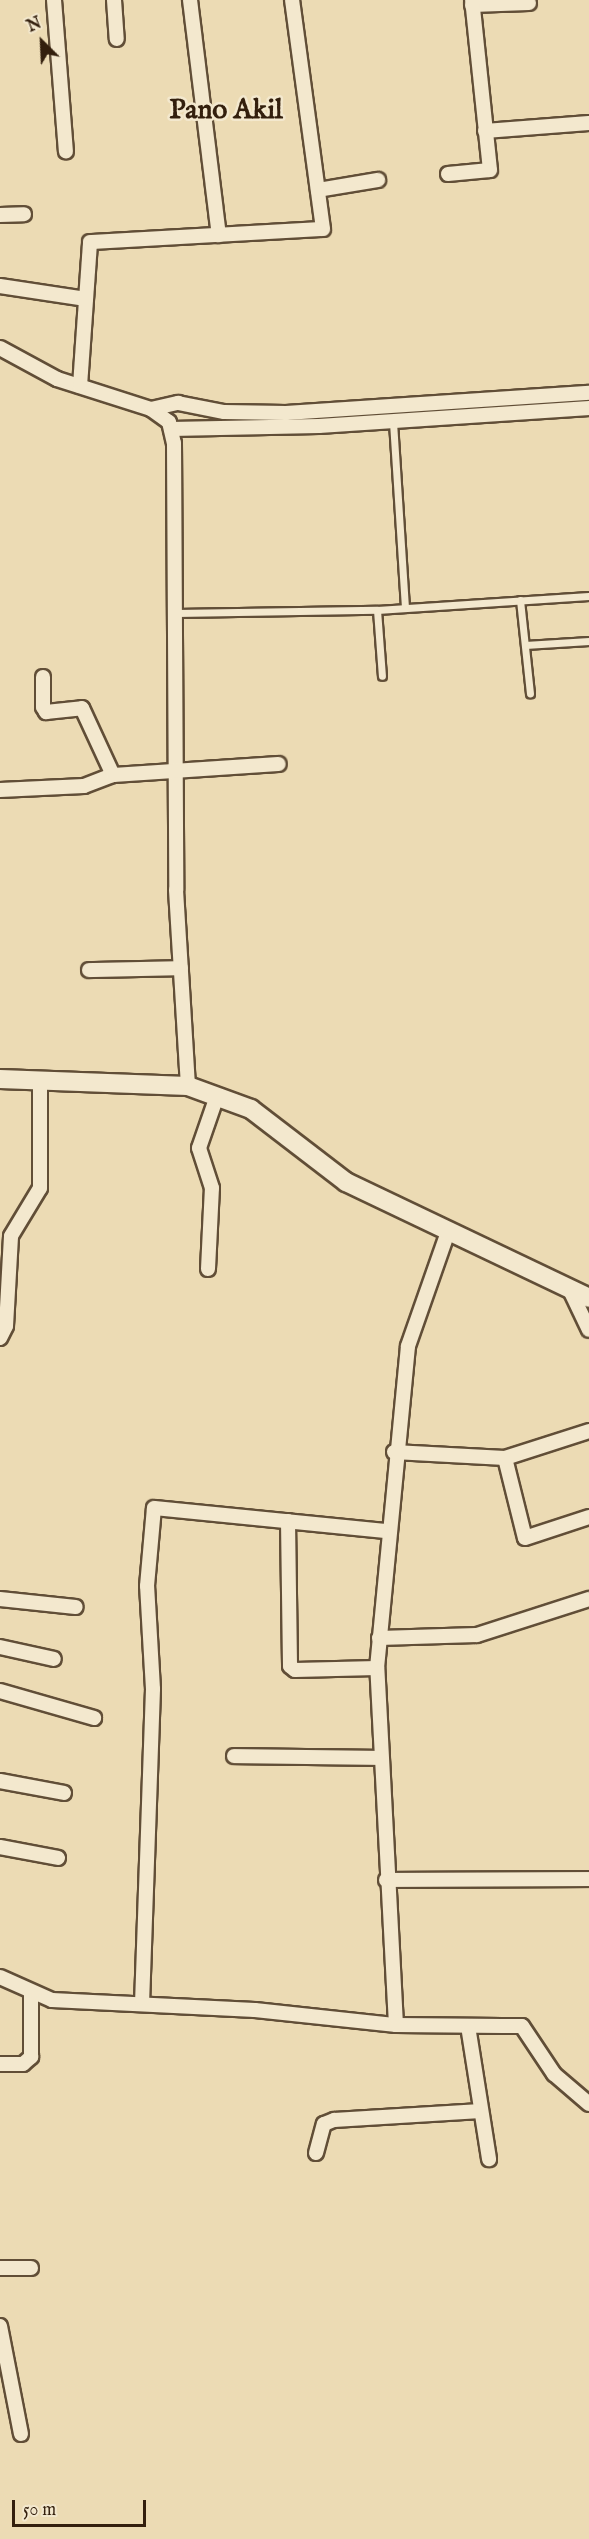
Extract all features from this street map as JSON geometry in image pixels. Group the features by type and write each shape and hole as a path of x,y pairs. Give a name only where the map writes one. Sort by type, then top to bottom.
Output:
{"street":[{"path":"54,0 66,152"},
{"path":"114,0 117,39"},
{"path":"190,0 219,235"},
{"path":"80,386 90,242 323,229 292,0"},
{"path":"448,174 490,170 472,2 529,3"},
{"path":"485,131 589,123"},
{"path":"318,190 378,180"},
{"path":"0,215 24,214"},
{"path":"0,286 86,299"},
{"path":"0,348 80,386 151,409 171,429 181,968 188,1086"},
{"path":"151,409 178,403 224,412 286,413 589,393"},
{"path":"171,429 393,422 589,408"},
{"path":"43,677 43,707 46,711 82,708 113,775"},
{"path":"0,790 84,786 113,775 176,773 279,764"},
{"path":"89,970 181,968"},
{"path":"0,1079 188,1086 217,1096 251,1109 346,1182 589,1298"},
{"path":"0,1338 6,1326 11,1236 40,1188 40,1080"},
{"path":"208,1269 212,1188 199,1148 217,1096"},
{"path":"396,2025 379,1758 376,1668 386,1531 408,1346 448,1232"},
{"path":"570,1290 589,1330"},
{"path":"394,1452 505,1458 589,1431"},
{"path":"505,1458 525,1538 589,1517"},
{"path":"142,2004 153,1689 147,1586 154,1508 386,1531"},
{"path":"288,1521 290,1666 295,1670 376,1668"},
{"path":"0,1599 76,1607"},
{"path":"379,1638 477,1635 589,1599"},
{"path":"0,1647 54,1659"},
{"path":"0,1691 94,1718"},
{"path":"234,1756 379,1758"},
{"path":"0,1781 64,1793"},
{"path":"0,1847 58,1858"},
{"path":"386,1880 589,1879"},
{"path":"0,1977 52,2000 142,2004 396,2025 522,2026 554,2074 589,2104"},
{"path":"0,2064 23,2064 31,2057 31,1992"},
{"path":"468,2026 489,2159"},
{"path":"316,2153 324,2124 334,2120 482,2111"},
{"path":"0,2268 31,2268"},
{"path":"0,2326 21,2434"}],"lane":[{"path":"393,422 405,608"},
{"path":"176,613 377,610 589,596"},
{"path":"520,600 530,693"},
{"path":"377,610 382,676"},
{"path":"525,645 589,641"}],"district":[{"name":"Pano Akil","path":"226,111"}]}
